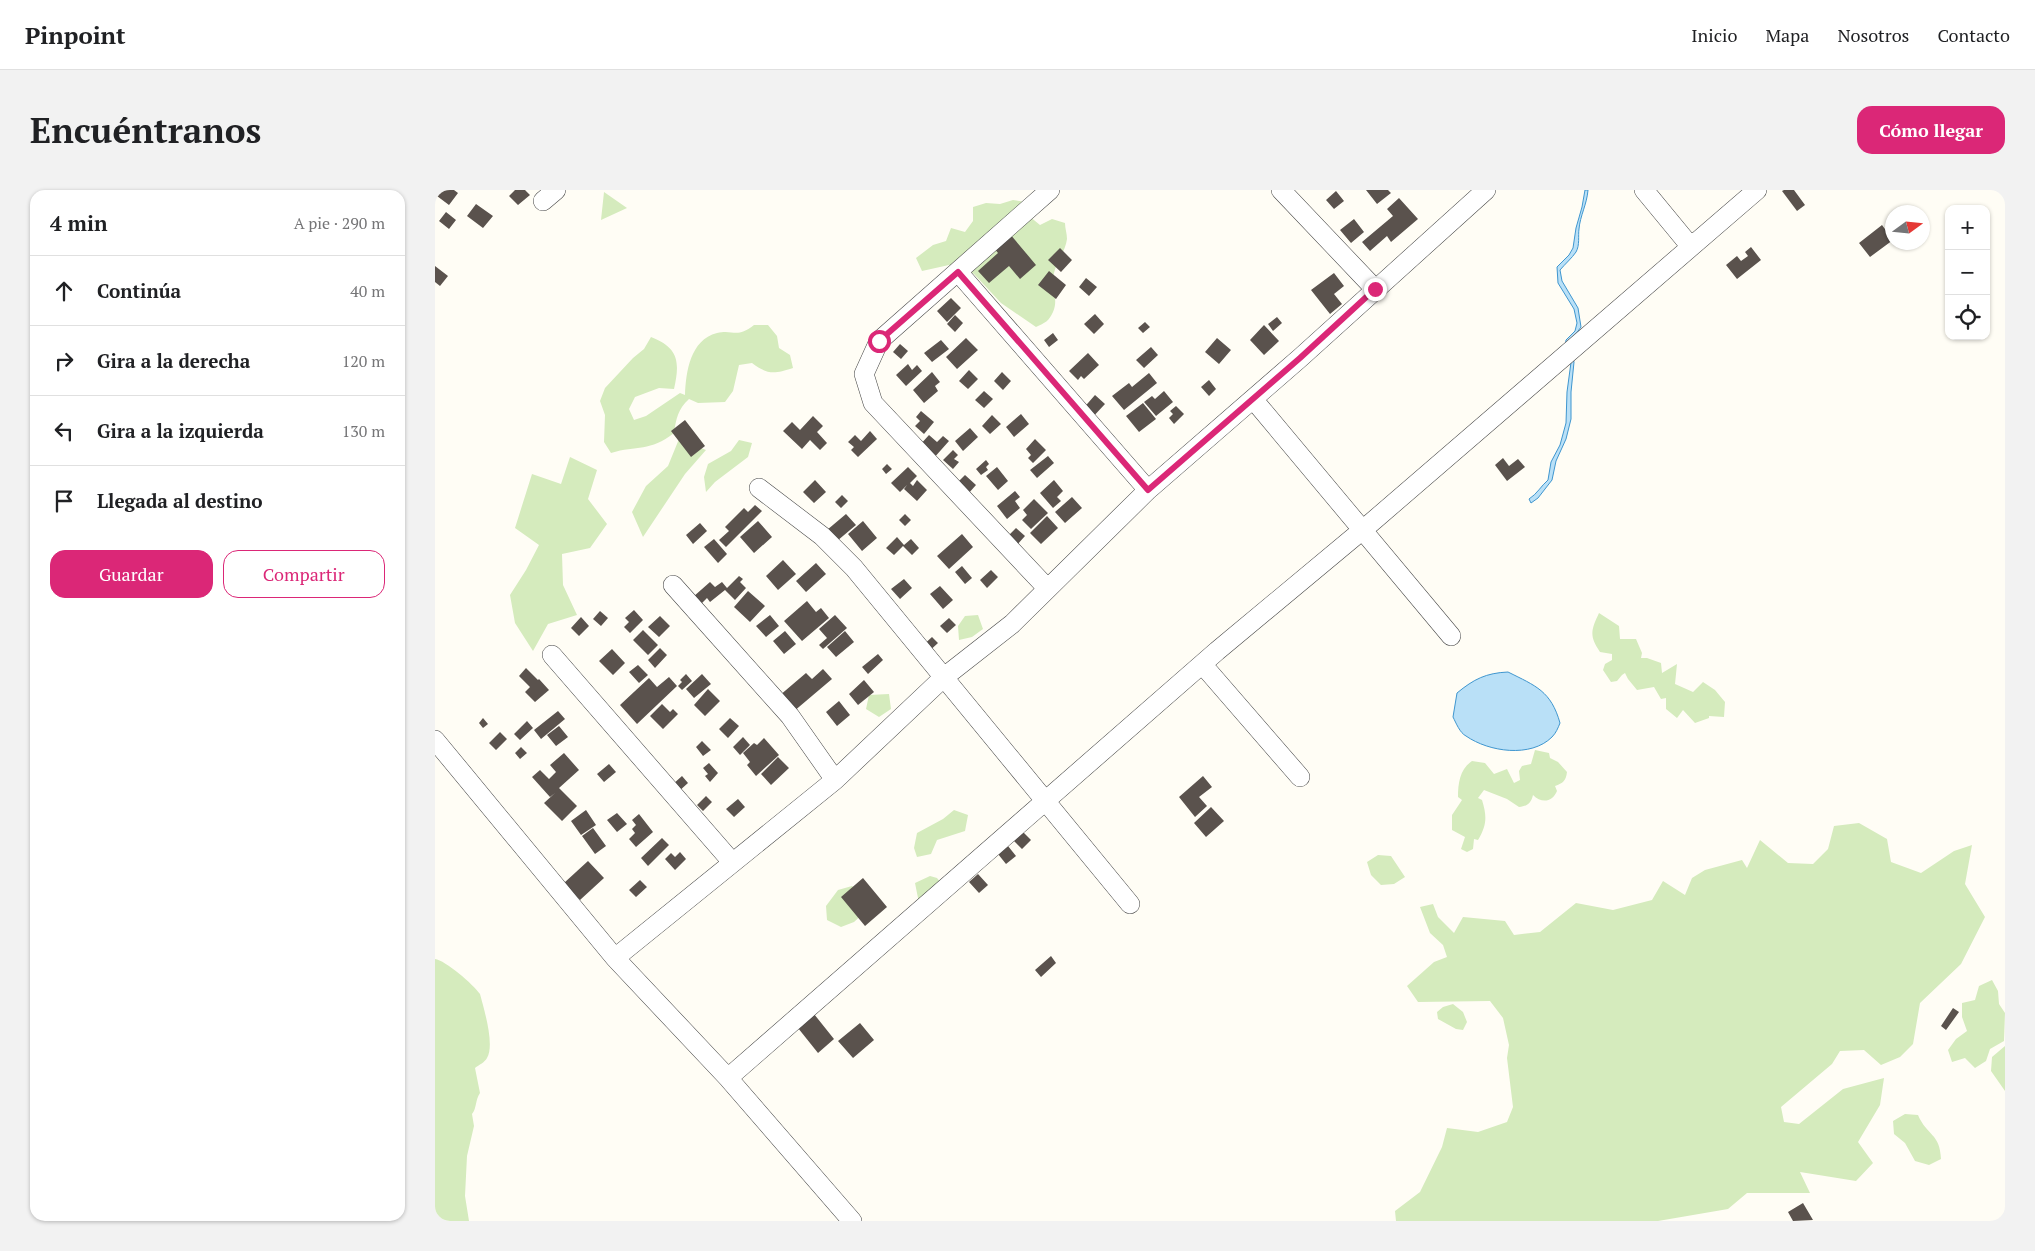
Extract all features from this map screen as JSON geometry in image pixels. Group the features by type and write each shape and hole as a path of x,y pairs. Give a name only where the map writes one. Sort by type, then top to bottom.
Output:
{"street":[{"path":"1047,588 873,402 864,374 879,341 1050,190"},
{"path":"1281,190 1375,289"},
{"path":"1644,190 1691,247"},
{"path":"728,1078 1202,664 1363,529 1757,190"},
{"path":"615,958 835,780 943,678 1012,624 1148,490 1253,399 1480,192"},
{"path":"958,272 1148,490"},
{"path":"1253,399 1451,636"},
{"path":"759,488 821,536 854,568 1130,904"},
{"path":"673,584 790,716 835,780"},
{"path":"552,655 732,862"},
{"path":"1202,664 1300,778"},
{"path":"435,740 615,958 728,1078 852,1221"}],"green space":[{"path":"604,192 627,208 601,220"},
{"path":"1013,200 1026,202 1029,216 1040,225 1052,219 1065,223 1066,244 1054,275 1054,308 1048,320 1036,327 1001,303 974,274 962,267 949,265 922,271 916,258 933,245 946,241 951,228 965,232 973,221 973,207 986,203 1000,204"},
{"path":"754,325 768,325 777,336 779,348 790,355 793,368 771,372 762,370 752,363 739,365 733,391 725,402 698,403 689,399 678,414 674,433 650,446 611,453 604,442 605,415 600,401 605,388 644,349 651,337 667,346 675,357 677,371 674,389 659,388 635,397 629,409 634,420 646,416 680,393 685,395 688,367 695,350 701,342 717,333 739,333"},
{"path":"679,439 706,450 685,474 643,537 632,512 646,486 668,466"},
{"path":"739,440 752,443 748,457 715,482 706,492 704,477 708,464 731,451"},
{"path":"570,457 597,470 588,499 607,524 590,548 562,554 563,585 577,615 548,624 533,651 515,623 510,595 539,545 515,528 532,474 561,484"},
{"path":"1599,613 1619,626 1620,639 1636,639 1642,653 1641,658 1661,663 1662,673 1677,664 1675,684 1693,692 1703,682 1715,690 1725,702 1724,717 1709,716 1709,718 1695,723 1683,710 1677,718 1666,709 1666,698 1661,699 1654,687 1637,690 1625,673 1617,681 1611,682 1603,670 1605,664 1612,660 1612,654 1600,652 1594,642 1592,633"},
{"path":"978,615 983,629 972,637 959,640 958,626 965,616"},
{"path":"889,694 891,709 879,717 866,709 869,695"},
{"path":"1535,750 1549,753 1550,758 1558,762 1567,772 1564,781 1555,786 1557,791 1555,795 1549,800 1543,800 1533,795 1529,804 1519,807 1507,799 1484,790 1478,798 1482,800 1485,811 1483,830 1478,840 1474,839 1473,849 1467,852 1461,849 1465,837 1452,830 1452,815 1462,800 1458,797 1461,777 1465,768 1472,761 1485,763 1494,774 1507,769 1514,783 1520,780 1519,771 1522,766 1531,764"},
{"path":"954,810 968,815 965,831 937,840 931,854 917,857 914,848 917,833 943,819"},
{"path":"1859,823 1887,839 1891,862 1921,873 1954,851 1972,845 1965,884 1985,917 1961,964 1920,1003 1913,1044 1900,1057 1881,1065 1864,1050 1840,1051 1832,1064 1781,1107 1784,1122 1799,1124 1843,1089 1884,1078 1880,1105 1858,1142 1873,1163 1856,1181 1800,1172 1810,1193 1747,1193 1728,1209 1658,1221 1396,1221 1395,1211 1420,1192 1442,1147 1447,1128 1478,1132 1507,1122 1513,1107 1507,1058 1509,1045 1503,1018 1490,1001 1418,1002 1407,986 1434,962 1447,957 1443,945 1430,933 1420,907 1433,904 1438,917 1454,933 1463,917 1505,921 1514,935 1540,932 1576,903 1613,910 1652,900 1663,881 1685,895 1692,878 1705,870 1742,860 1747,868 1760,840 1788,863 1813,864 1828,849 1834,826"},
{"path":"1378,855 1391,856 1405,877 1394,884 1381,885 1371,875 1367,862"},
{"path":"930,876 937,878 941,883 919,903 915,883"},
{"path":"852,886 864,896 865,912 854,922 841,927 827,920 826,906 838,890"},
{"path":"435,959 440,960 459,974 480,994 489,1036 490,1045 487,1058 475,1068 480,1093 472,1114 474,1126 467,1156 465,1196 469,1221 435,1221"},
{"path":"1992,980 1998,991 1999,1004 2005,1013 2004,1041 1990,1049 1986,1061 1975,1068 1965,1058 1952,1062 1948,1050 1956,1039 1967,1031 1962,1017 1962,1003 1975,1000 1979,986"},
{"path":"1453,1004 1463,1012 1467,1022 1463,1030 1456,1029 1438,1019 1437,1012 1443,1007"},
{"path":"2005,1046 2005,1091 1991,1071 1992,1057"},
{"path":"1905,1114 1918,1115 1925,1127 1936,1139 1941,1159 1929,1165 1915,1161 1905,1143 1894,1134 1893,1121"}],"water":[{"path":"1585,190 1588,190 1580,224 1577,249 1560,270 1562,281 1578,308 1581,327 1565,349 1566,340 1575,331 1577,323 1574,309 1558,283 1557,267 1573,248"},
{"path":"1572,355 1574,362 1571,419 1566,439 1556,461 1552,480 1538,498 1531,503 1529,499 1548,480 1551,462 1560,445 1566,423 1567,392"},
{"path":"1508,672 1527,681 1547,696 1556,712 1560,723 1552,737 1543,744 1522,750 1498,749 1475,741 1464,735 1458,728 1453,717 1457,693 1481,678"}],"building":[{"path":"442,190 454,190 458,193 449,205 437,196"},
{"path":"515,190 525,190 530,195 518,205 509,196"},
{"path":"1366,190 1388,190 1391,193 1377,204"},
{"path":"1794,190 1805,205 1797,211 1782,191"},
{"path":"1336,191 1344,201 1334,209 1326,200"},
{"path":"1399,198 1418,219 1391,242 1387,236 1370,251 1362,242 1393,216 1387,209"},
{"path":"476,204 493,216 483,228 467,216"},
{"path":"446,212 456,220 449,229 439,221"},
{"path":"1354,219 1364,232 1351,243 1340,230"},
{"path":"1882,225 1885,229 1885,246 1870,257 1859,243"},
{"path":"1010,234 1036,265 1020,279 1009,266 989,283 978,271 998,253 994,248"},
{"path":"1751,247 1761,260 1737,279 1726,265 1737,256 1741,261 1748,256 1745,252"},
{"path":"1060,248 1072,260 1061,272 1048,260"},
{"path":"435,266 448,276 440,286 435,282"},
{"path":"1049,271 1066,285 1056,299 1038,285"},
{"path":"1334,273 1344,286 1334,294 1342,304 1330,314 1311,290"},
{"path":"1086,278 1097,287 1089,296 1079,287"},
{"path":"951,298 961,308 947,322 937,311"},
{"path":"1095,314 1104,324 1094,334 1084,324"},
{"path":"955,315 963,323 955,332 947,324"},
{"path":"1277,317 1282,323 1273,331 1268,324"},
{"path":"1145,322 1150,327 1143,333 1138,328"},
{"path":"1264,325 1279,341 1264,355 1250,340"},
{"path":"1053,333 1058,340 1049,347 1044,340"},
{"path":"966,338 978,350 957,369 946,357"},
{"path":"1217,338 1231,350 1219,364 1205,352"},
{"path":"941,340 949,349 932,362 924,353"},
{"path":"900,344 908,351 901,359 893,352"},
{"path":"1151,347 1158,355 1144,368 1136,360"},
{"path":"1088,353 1099,365 1084,379 1081,376 1078,380 1069,371"},
{"path":"908,364 912,370 917,365 922,371 906,386 896,375"},
{"path":"969,370 978,379 968,389 959,381"},
{"path":"932,372 940,382 935,386 938,391 924,403 913,390"},
{"path":"1002,372 1011,381 1003,390 994,381"},
{"path":"1149,373 1157,383 1124,410 1112,396 1129,383 1132,387"},
{"path":"1209,380 1216,389 1209,396 1201,387"},
{"path":"984,391 993,399 984,408 975,400"},
{"path":"1164,391 1173,402 1156,416 1144,402 1152,396 1155,399"},
{"path":"1095,395 1105,404 1090,420 1081,411"},
{"path":"1143,403 1156,419 1139,432 1126,416"},
{"path":"1176,406 1184,414 1174,424 1169,418 1173,414 1170,411"},
{"path":"921,411 934,422 924,434 915,426 920,421 916,417"},
{"path":"1021,414 1029,424 1014,437 1006,427"},
{"path":"992,415 1001,424 990,434 982,426"},
{"path":"813,416 823,426 817,432 827,443 820,450 810,440 802,449 783,431 792,422 800,430"},
{"path":"685,420 705,446 691,457 671,431"},
{"path":"970,428 978,437 963,451 955,441"},
{"path":"870,431 877,439 858,457 851,450 854,447 848,442 855,435 861,441"},
{"path":"929,435 937,442 943,436 949,441 933,459 919,446"},
{"path":"1035,439 1046,450 1033,463 1028,458 1031,455 1026,449"},
{"path":"953,450 958,455 954,459 959,462 953,469 943,460"},
{"path":"1048,456 1054,463 1037,478 1030,470"},
{"path":"1503,458 1509,466 1518,459 1525,467 1507,481 1495,465"},
{"path":"986,460 989,464 986,467 988,470 981,475 976,469"},
{"path":"887,464 892,469 886,474 882,469"},
{"path":"908,467 917,476 910,483 913,486 917,480 927,490 917,501 904,489 907,485 900,492 891,483"},
{"path":"997,467 1008,481 998,490 986,476"},
{"path":"965,475 976,485 968,494 957,483"},
{"path":"815,480 826,492 814,503 803,492"},
{"path":"1054,480 1063,491 1057,497 1061,501 1053,508 1040,493"},
{"path":"1015,491 1020,497 1015,501 1020,508 1007,519 997,506"},
{"path":"842,495 848,501 841,508 835,502"},
{"path":"1072,497 1082,508 1065,523 1055,512"},
{"path":"1034,499 1048,513 1031,529 1022,520 1027,515 1023,510"},
{"path":"755,505 762,511 726,547 719,540 729,531 725,527 744,508 748,512"},
{"path":"846,514 856,525 837,541 827,530"},
{"path":"905,514 911,520 905,526 899,520"},
{"path":"1047,516 1058,528 1041,544 1030,533"},
{"path":"758,521 772,537 754,553 740,537"},
{"path":"863,521 877,538 862,551 848,534"},
{"path":"700,523 707,531 693,544 686,535"},
{"path":"1016,528 1025,536 1015,547 1006,538"},
{"path":"962,534 973,547 949,569 937,556"},
{"path":"897,537 904,545 911,539 919,548 912,555 903,546 894,555 886,548"},
{"path":"714,539 727,554 718,563 704,547"},
{"path":"783,560 796,574 778,590 766,576"},
{"path":"816,563 826,574 806,592 796,581"},
{"path":"962,566 972,578 965,584 955,572"},
{"path":"991,570 998,577 987,588 980,580"},
{"path":"739,576 743,579 740,582 746,588 735,600 725,590 710,602 707,598 700,605 693,597 710,582 715,587 722,582 727,588"},
{"path":"904,579 912,588 900,599 891,589"},
{"path":"940,586 953,600 943,609 930,594"},
{"path":"748,591 765,606 750,622 734,607"},
{"path":"807,601 816,612 821,608 829,618 802,641 784,621"},
{"path":"634,610 643,620 630,633 624,627 629,622 625,618"},
{"path":"600,611 608,618 601,626 593,619"},
{"path":"770,615 779,626 766,637 756,626"},
{"path":"835,615 847,628 823,649 819,645 827,638 819,629"},
{"path":"660,616 670,626 659,637 648,627"},
{"path":"581,617 589,626 579,636 571,628"},
{"path":"949,618 956,625 947,633 940,626"},
{"path":"643,630 658,645 648,655 633,640"},
{"path":"785,631 796,644 784,654 773,641"},
{"path":"845,631 854,642 836,657 827,647"},
{"path":"932,637 938,643 926,654 920,648"},
{"path":"660,648 667,655 655,668 648,660"},
{"path":"612,649 625,663 613,675 599,661"},
{"path":"878,654 883,660 868,674 862,667"},
{"path":"638,665 648,675 639,683 629,672"},
{"path":"526,668 549,690 535,702 525,692 530,687 519,676"},
{"path":"823,669 832,679 793,712 779,696 806,673 812,679"},
{"path":"686,674 692,681 682,690 678,686 682,682 680,680"},
{"path":"702,674 711,684 694,698 686,689"},
{"path":"669,677 677,686 637,724 620,705 649,678 657,687"},
{"path":"864,680 874,692 858,705 849,694"},
{"path":"708,689 720,701 705,716 694,705"},
{"path":"839,701 850,715 837,726 826,712"},
{"path":"662,704 670,712 673,709 678,714 663,729 650,716"},
{"path":"558,711 565,719 541,739 534,730"},
{"path":"483,718 488,724 483,728 479,723"},
{"path":"730,718 739,726 728,738 719,729"},
{"path":"527,721 533,728 520,740 514,734"},
{"path":"559,726 568,737 556,746 547,735"},
{"path":"500,732 507,739 496,750 489,743"},
{"path":"743,737 750,745 740,755 733,747"},
{"path":"764,738 779,755 756,776 747,765 750,762 743,753 754,743 757,745"},
{"path":"702,741 711,750 703,756 696,747"},
{"path":"521,747 527,753 520,759 515,753"},
{"path":"564,753 579,770 559,788 577,806 562,821 544,803 555,793 550,797 532,777 540,770 549,779 556,772 550,765"},
{"path":"778,757 789,768 771,785 761,774"},
{"path":"709,763 718,773 710,782 705,776 708,774 703,768"},
{"path":"609,764 616,772 604,782 597,774"},
{"path":"682,776 688,783 678,792 672,785"},
{"path":"1203,776 1212,787 1199,797 1207,806 1195,817 1179,797"},
{"path":"706,796 712,802 703,811 697,805"},
{"path":"738,799 745,807 734,817 726,809"},
{"path":"1211,807 1224,821 1206,837 1194,823"},
{"path":"586,810 596,825 581,835 571,821"},
{"path":"617,813 627,824 617,832 607,820"},
{"path":"639,814 653,832 636,847 629,839 635,833 632,829 636,825 632,820"},
{"path":"593,828 606,846 595,854 582,836"},
{"path":"1023,832 1031,840 1022,849 1014,841"},
{"path":"662,838 669,845 648,866 641,858"},
{"path":"1008,846 1016,856 1006,864 998,854"},
{"path":"680,852 686,859 675,870 665,859 671,853 675,857"},
{"path":"588,861 604,878 580,900 564,883"},
{"path":"978,874 988,885 979,893 969,882"},
{"path":"863,878 887,907 865,926 841,897"},
{"path":"640,880 647,887 636,897 629,890"},
{"path":"1051,956 1056,963 1041,977 1035,970"},
{"path":"1953,1008 1959,1012 1946,1030 1941,1026"},
{"path":"814,1014 834,1039 818,1053 798,1028"},
{"path":"860,1023 874,1040 853,1058 838,1041"},
{"path":"1803,1203 1813,1220 1793,1221 1788,1212"}],"route":[{"path":"879,341 958,272 1148,490 1300,358 1375,289"}]}
